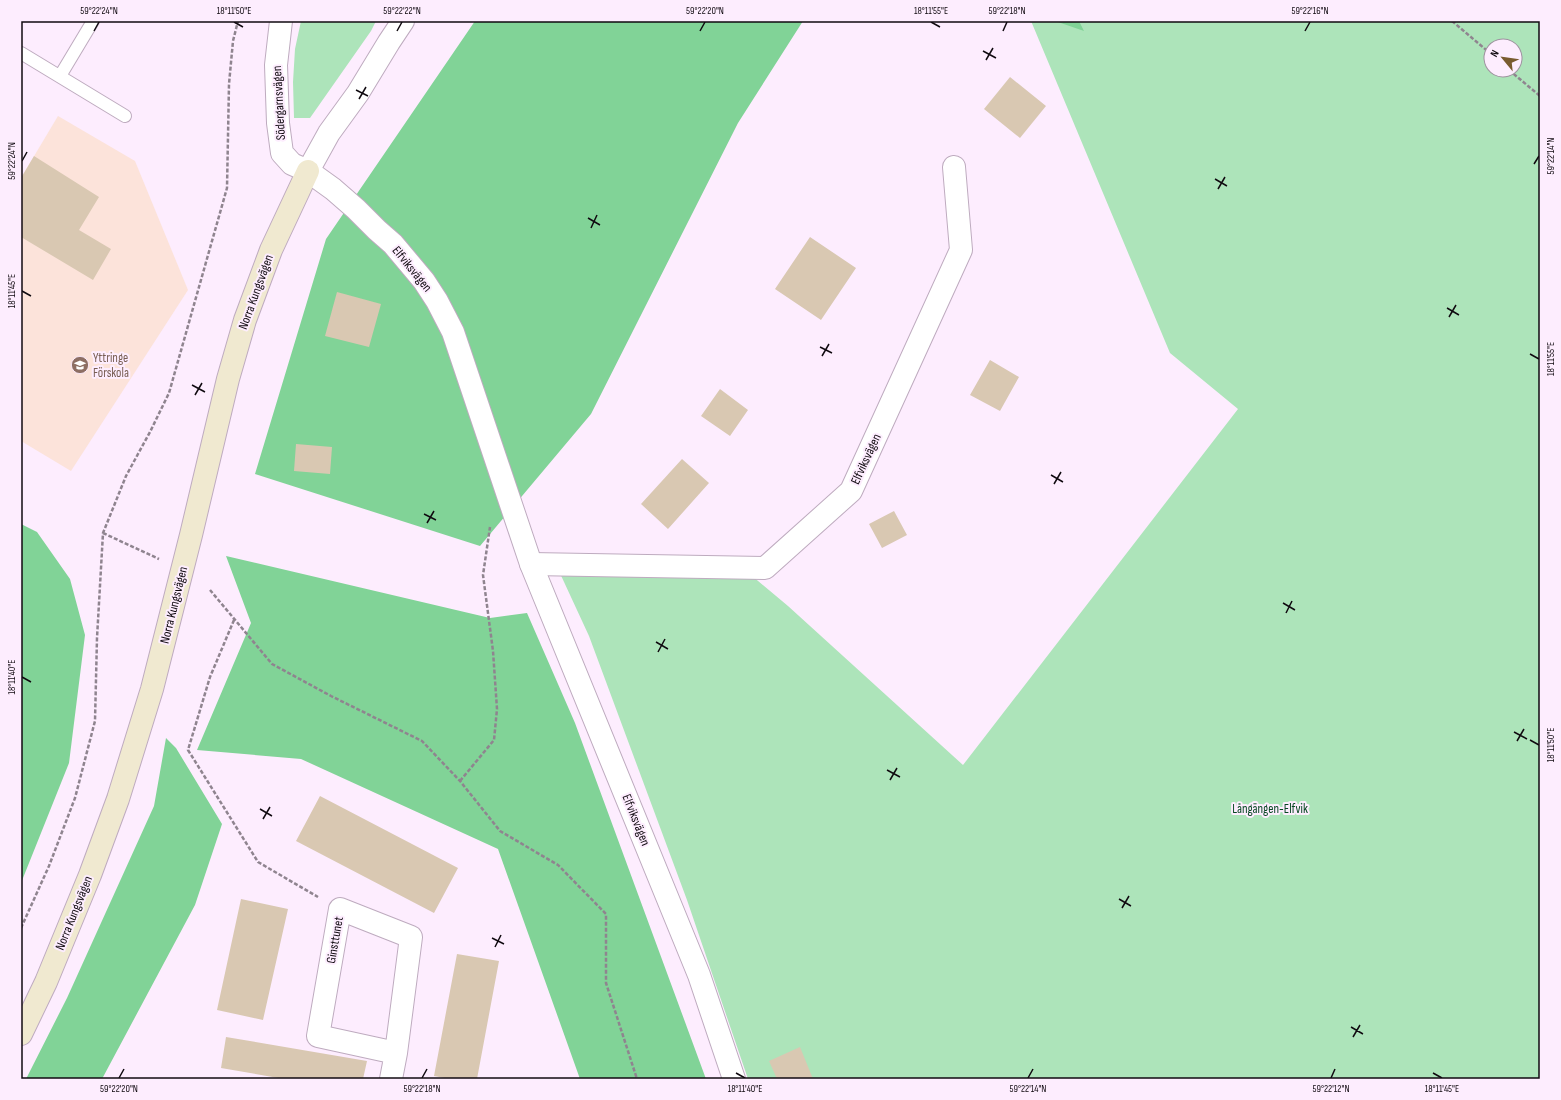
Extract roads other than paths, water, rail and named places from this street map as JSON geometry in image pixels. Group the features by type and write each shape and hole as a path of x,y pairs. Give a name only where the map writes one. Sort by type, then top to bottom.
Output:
{"main road":[{"name":"Norra Kungsvägen","path":"21,1034 46,982 87,882 118,799 152,689 193,528 228,379 245,320 271,250 308,172"}],"street":[{"name":"Södergarnsvägen","path":"280,21 276,64 278,123 282,154 292,164 308,172"},
{"path":"308,172 329,133 358,93 403,21"},
{"name":"Elfviksvägen","path":"531,564 765,568 851,492 961,250 954,167"},
{"name":"Elfviksvägen","path":"308,172 333,189 393,244 424,281 437,301 453,332 531,564 699,975 734,1079"},
{"name":"Ginsttunet","path":"391,1079 396,1053 411,937 340,909 318,1036 396,1053"}],"lane":[{"path":"60,76 93,21"},
{"path":"21,53 125,116"}],"place":[{"name":"Yttringe Förskola","path":"80,365"}],"park label":[{"name":"Långängen-Elfvik","path":"1270,809"}]}
